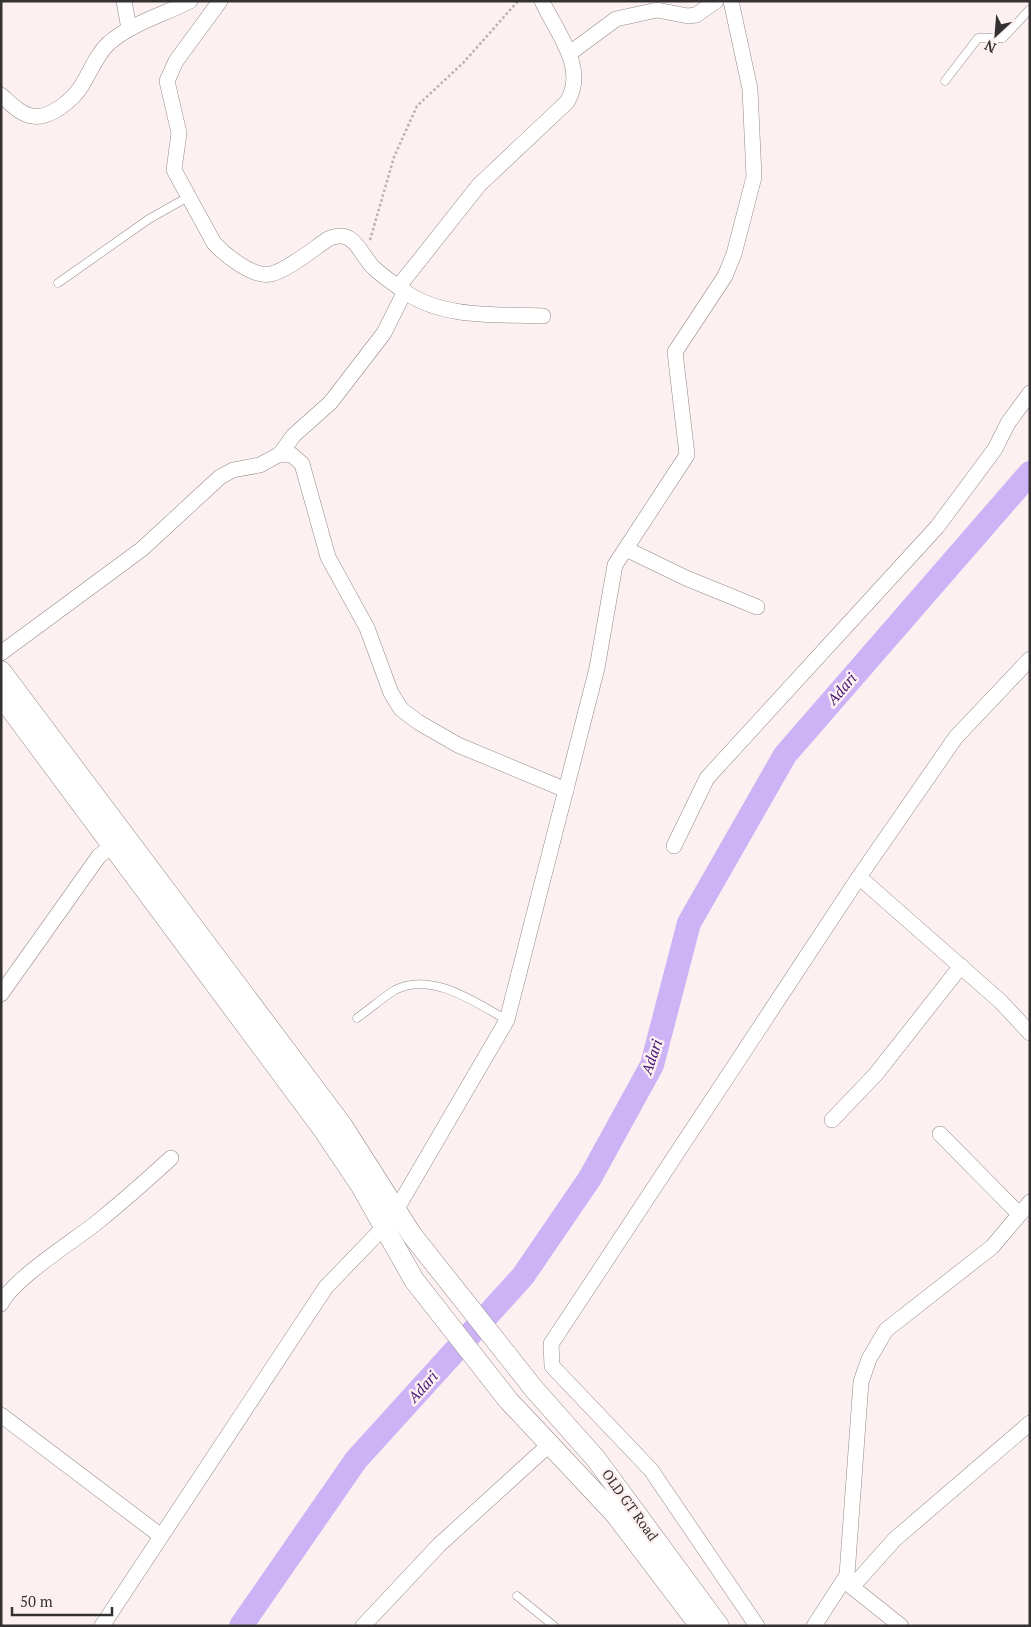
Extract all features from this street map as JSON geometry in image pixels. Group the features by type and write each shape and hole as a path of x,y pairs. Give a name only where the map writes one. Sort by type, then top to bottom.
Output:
{"main road":[{"name":"OLD GT Road","path":"1,671 342,1126 395,1212 412,1235 534,1389 596,1459 719,1626"},
{"name":"OLD GT Road","path":"1,696 322,1128 361,1186 414,1280 508,1400 551,1443 614,1514 700,1626"}],"street":[{"path":"124,1 129,29"},
{"path":"1,95 17,109 33,117 47,114 77,93 102,51 129,29 190,1"},
{"path":"220,1 176,61 167,81 179,133 174,170 214,242 223,252 234,261 267,275 277,272 337,235 350,239 374,268 422,302 444,309 478,314 543,316"},
{"path":"1,653 142,549 220,477 233,470 260,465 280,454 294,435 330,403 384,333 402,289 479,184 567,102 573,92 574,79 570,53 542,1"},
{"path":"570,53 616,19 657,10 688,16 696,15 716,1"},
{"path":"102,1626 326,1287 383,1228 395,1212 508,1020 597,668 615,564 687,455 675,352 725,276 734,254 754,177 750,88 731,1"},
{"path":"674,846 707,778 937,527 995,449 1008,423 1030,393"},
{"path":"280,454 292,455 302,464 328,557 367,628 391,694 401,709 418,722 458,745 566,790"},
{"path":"626,549 686,578 757,606"},
{"path":"757,1626 651,1470 552,1366 551,1344 859,876 956,737 1030,659"},
{"path":"1,994 99,856 113,845"},
{"path":"859,876 1000,1001 1030,1033"},
{"path":"832,1120 876,1074 961,966"},
{"path":"940,1134 1019,1214"},
{"path":"1,1304 12,1289 118,1205 171,1158"},
{"path":"849,1581 861,1382 869,1359 886,1330 992,1247 1030,1202"},
{"path":"1,1415 161,1536"},
{"path":"814,1626 849,1581 1030,1423"},
{"path":"362,1626 438,1545 551,1443"},
{"path":"849,1581 901,1626"}],"lane":[{"path":"945,80 973,42 983,37 1003,38 1030,9"},
{"path":"58,283 149,219 188,197"},
{"path":"357,1018 396,990 420,985 442,987 508,1020"},
{"path":"518,1596 554,1626"}],"path":[{"path":"365,256 394,157 417,106 464,62 518,1"}],"waterway":[{"name":"Adari","path":"241,1626 356,1460 523,1276 590,1178 652,1065 689,923 785,755 1030,473"}]}
